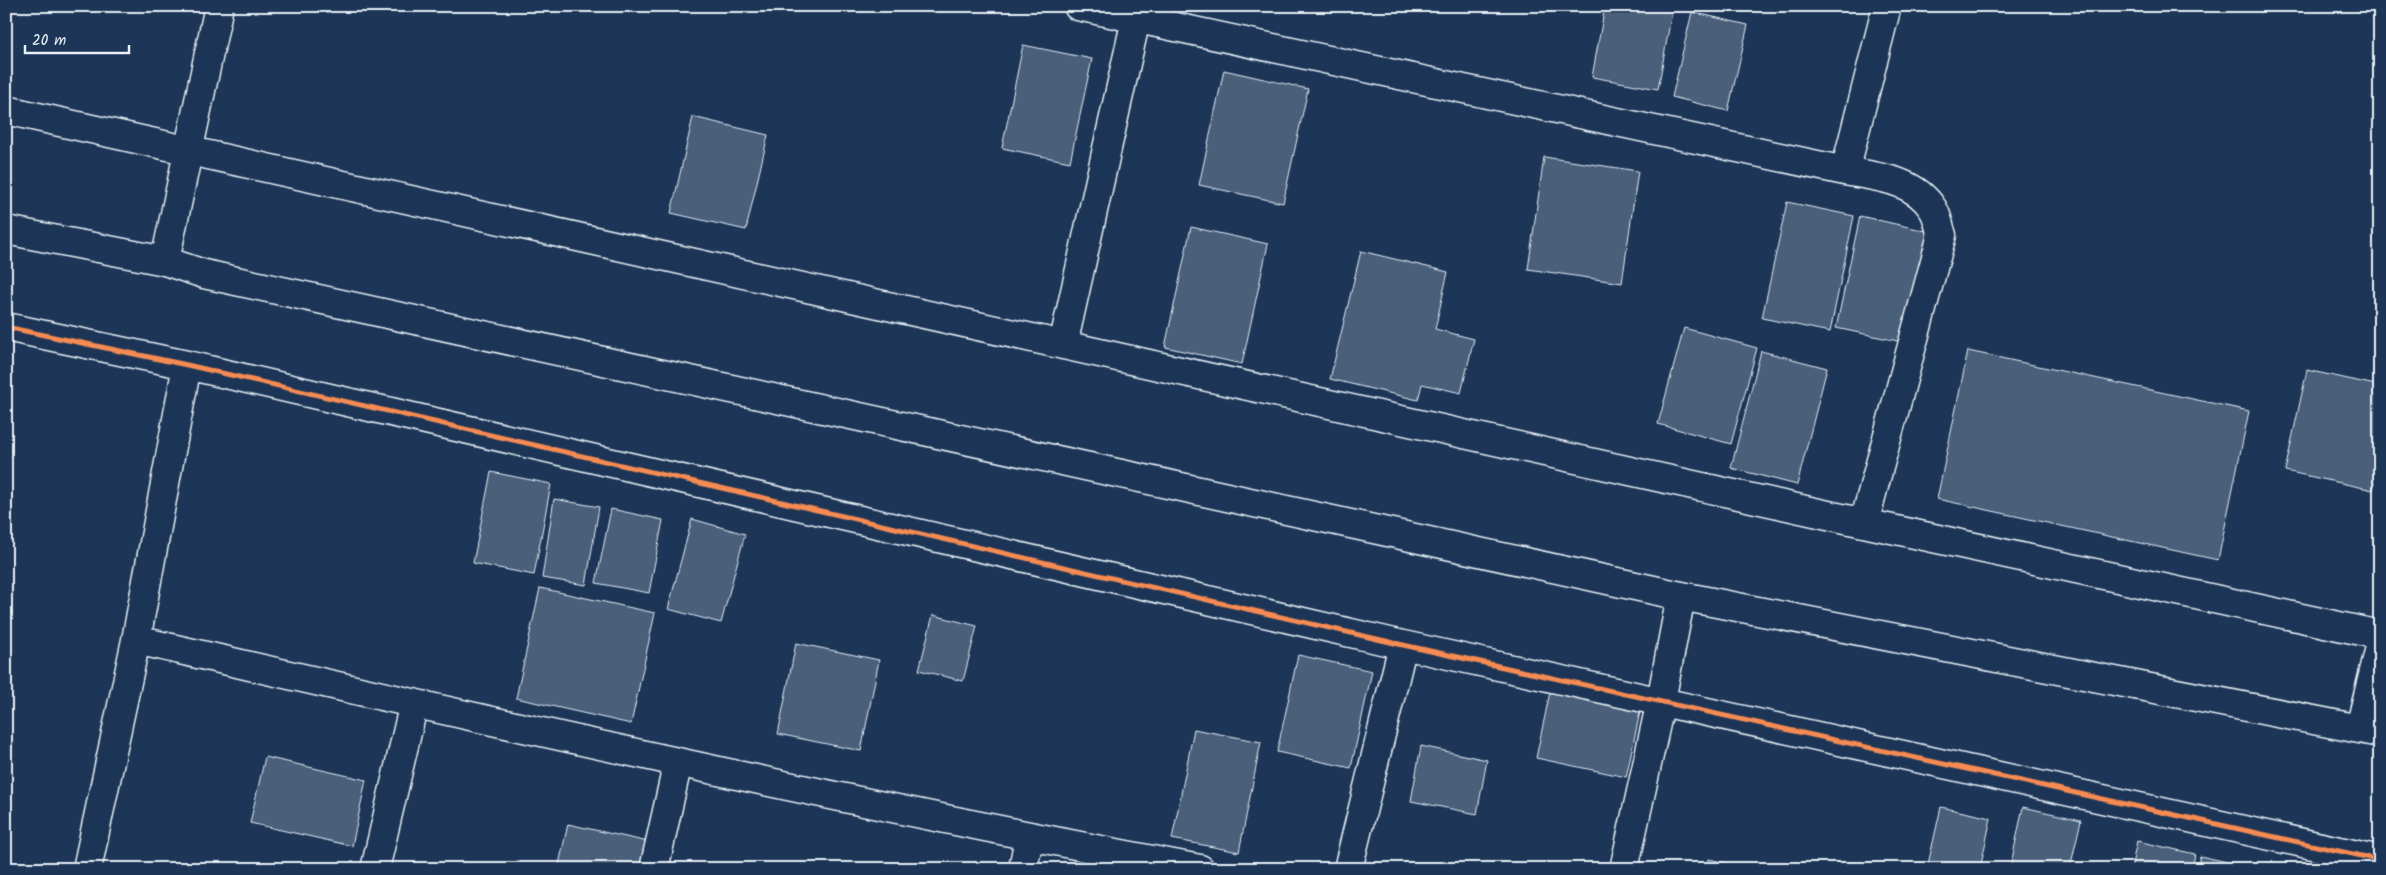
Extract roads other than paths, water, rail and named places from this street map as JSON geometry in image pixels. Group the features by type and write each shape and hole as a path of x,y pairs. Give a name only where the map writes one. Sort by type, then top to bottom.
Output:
{"street":[{"path":"165,261 218,6"},
{"path":"1078,6 1898,182 1919,192 1934,210 1942,235 1864,524"},
{"path":"1844,171 1887,6"},
{"path":"1064,345 1136,19"},
{"path":"6,110 189,149 1864,524 2380,635"},
{"path":"6,230 165,261 214,276 1681,596 2370,731 2380,647"},
{"path":"6,327 187,365 1403,645 2380,860"},
{"path":"87,869 136,640 187,365"},
{"path":"1624,869 1661,701 1681,596"},
{"path":"136,640 678,762 1029,837 1200,869"},
{"path":"1348,869 1403,645"},
{"path":"375,869 414,703"},
{"path":"654,869 678,762"},
{"path":"1023,869 1029,837"}]}
